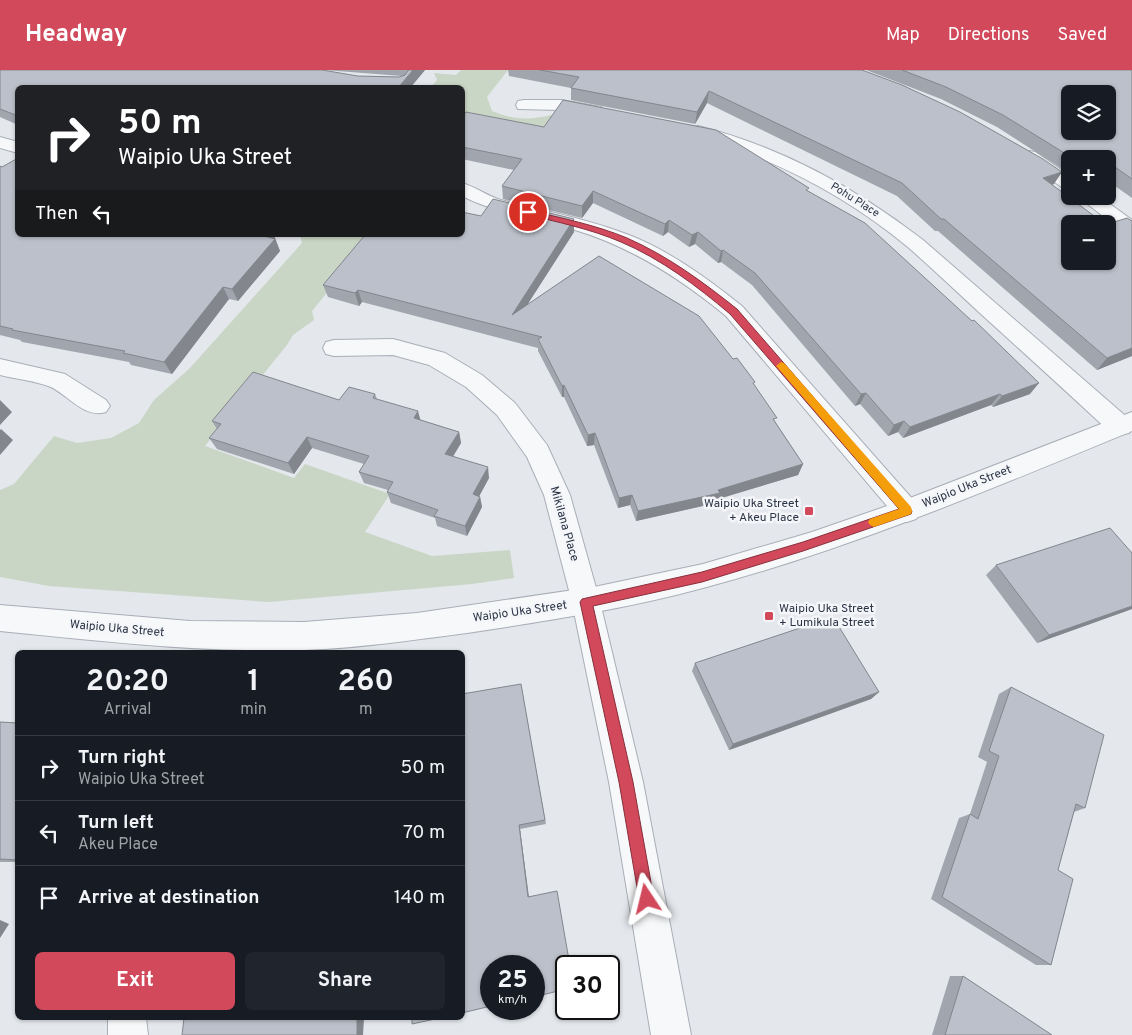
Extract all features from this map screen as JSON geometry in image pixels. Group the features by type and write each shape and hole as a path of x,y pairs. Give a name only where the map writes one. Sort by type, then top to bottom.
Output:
{"street":[{"path":"524,105 561,105 618,115"},
{"name":"Pohu Place","path":"683,128 718,136 762,152 806,171 853,197 916,244 1126,424"},
{"path":"0,142 15,147"},
{"path":"1014,147 1061,178"},
{"path":"465,190 491,203 583,226 624,240 664,261 702,285 734,311 907,511"},
{"path":"1099,205 1132,229"},
{"name":"Mikilana Place","path":"334,348 393,347 437,359 474,381 506,409 538,452 557,495 586,602 626,782 671,1035"},
{"path":"0,367 57,380 98,406"},
{"name":"Waipio Uka Street","path":"0,618 138,632 211,636 306,636 435,624 586,602 702,577 803,546 907,511 1126,424"},
{"path":"127,1020 128,1035"}],"green space":[{"path":"461,70 508,70 487,97 492,111 516,118 556,114 541,135 465,127 465,85 433,85 437,80 434,73 456,75"},
{"path":"300,237 372,237 312,311 314,320 293,335 287,345 205,446 294,478 305,464 390,494 365,532 432,556 510,550 514,578 472,584 269,602 49,586 0,577 0,490 14,484 54,436 77,443 111,438 139,423 154,400 190,368 302,243"}],"building":[{"path":"0,70 322,70 358,76 399,77 405,75 408,70 413,70 400,85 15,85 15,115 0,109"},
{"path":"540,70 862,70 902,85 960,112 1043,159 1061,171 1043,178 1061,191 1061,205 1079,205 1093,215 1061,215 1061,270 1116,270 1116,221 1127,218 1132,221 1132,348 1107,358 944,219 941,219 902,183 709,91 697,112 571,88 579,77"},
{"path":"902,70 1132,70 1132,179 1116,168 1116,150 1061,151 1003,115 946,87"},
{"path":"563,100 716,130 809,188 806,190 865,223 972,321 974,320 1039,383 1002,396 1000,394 910,427 904,421 894,425 866,393 861,394 755,273 723,250 721,251 698,232 692,235 669,220 665,224 593,191 582,206 502,186 522,159 465,148 466,112 544,127"},
{"path":"15,160 15,237 268,237 275,239 232,289 223,287 164,362 123,353 125,351 12,330 0,326 0,166 2,167"},
{"path":"493,199 574,219 512,315 599,256 699,316 733,359 737,358 755,382 753,383 777,418 773,419 803,464 718,490 720,493 638,511 632,495 619,498 595,433 588,435 564,385 562,386 538,339 542,337 358,290 355,293 323,285 363,237 465,237 465,213 481,216"},
{"path":"253,372 339,400 349,387 375,394 373,398 418,411 414,418 459,432 445,454 488,467 473,494 480,497 465,526 434,516 438,510 387,492 393,482 359,472 369,456 307,437 288,463 209,438 221,424 212,421"},
{"path":"1110,528 1132,553 1132,606 1049,635 996,565"},
{"path":"833,617 879,692 733,744 695,663"},
{"path":"521,684 545,820 519,825 528,897 557,891 568,955 555,955 555,992 545,994 545,955 480,955 480,1009 465,1012 465,693"},
{"path":"1011,687 1104,735 1085,808 1076,804 1058,870 1073,879 1051,965 942,897 970,814 978,819 999,756 989,751"},
{"path":"0,722 15,723 15,860 0,859"},
{"path":"963,976 1052,1035 945,1035"},
{"path":"184,1020 357,1020 357,1035 182,1035"},
{"path":"412,1020 431,1020 412,1024"}],"slow traffic":[{"path":"781,366 907,511 874,522"}],"place":[{"name":"Waipio Uka Street + Akeu Place","path":"809,511"},
{"name":"Waipio Uka Street + Lumikula Street","path":"769,616"}],"route":[{"path":"528,212 583,226 624,240 664,261 702,285 734,311 907,511 702,577 586,602 626,782 647,899"}]}
